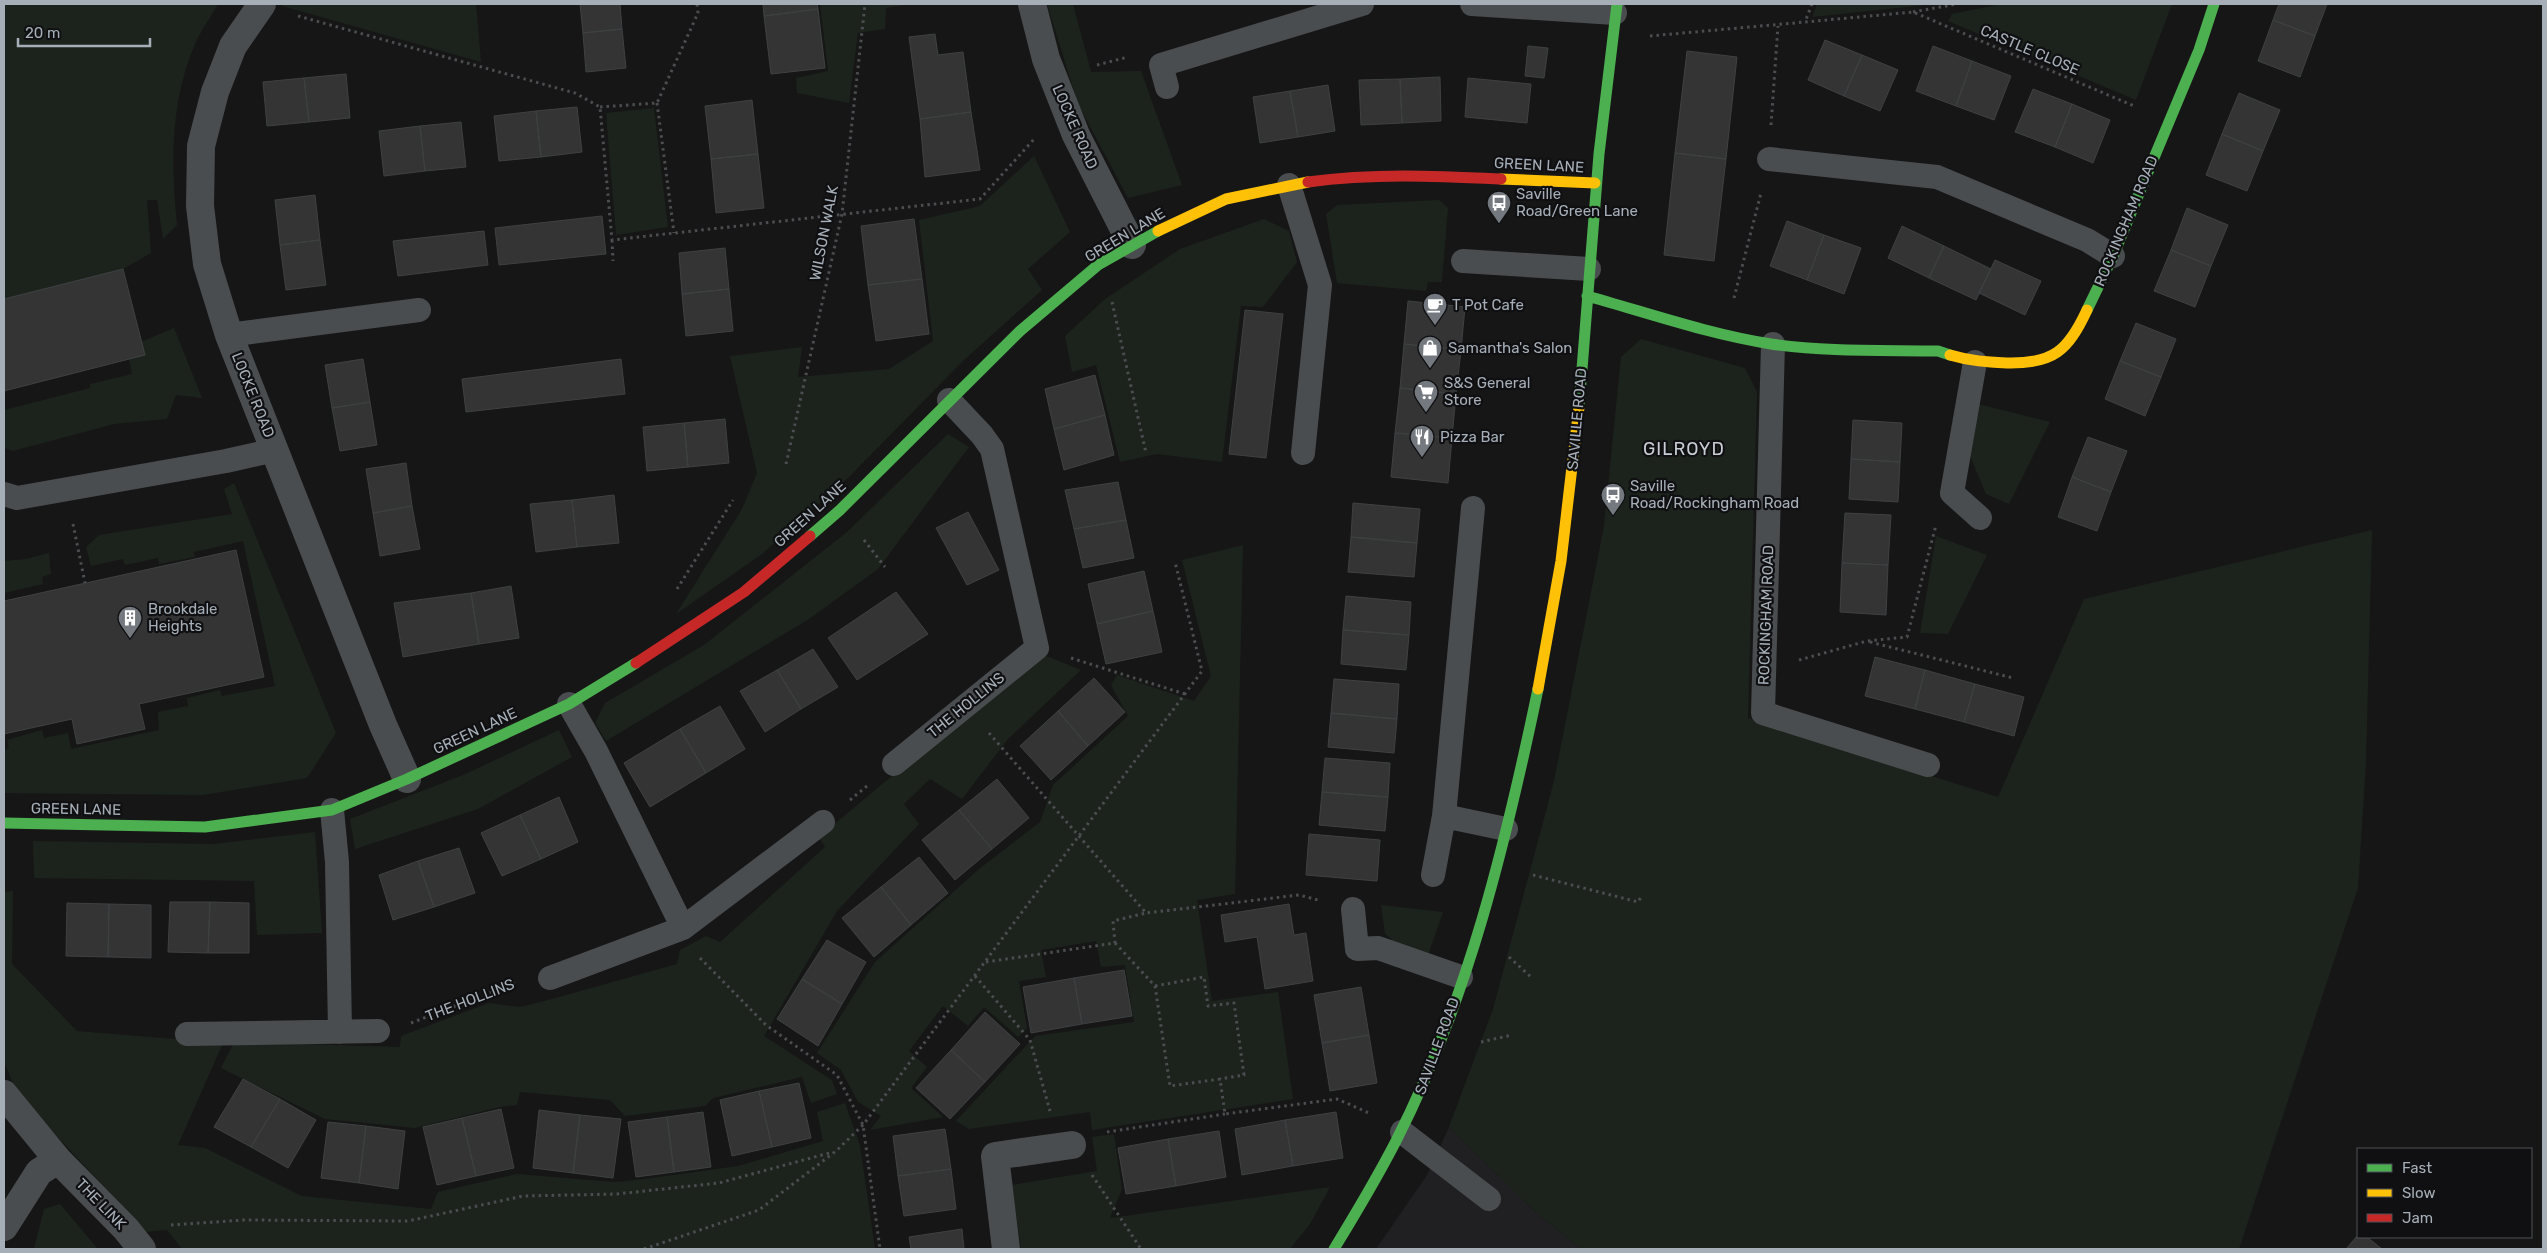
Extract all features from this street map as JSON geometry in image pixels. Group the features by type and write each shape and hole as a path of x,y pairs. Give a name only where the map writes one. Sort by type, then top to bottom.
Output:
{"street":[{"name":"LOCKE ROAD","path":"1032,4 1046,59 1076,135 1132,245"},
{"name":"ROCKINGHAM ROAD","path":"1587,296 1722,335 1774,344 1834,349 1938,351 1975,362 2020,363 2042,361 2061,350 2076,334 2112,256 2199,50 2214,4"},
{"name":"LOCKE ROAD","path":"262,5 233,46 215,92 201,146 200,206 207,264 229,335 383,725 407,779"},
{"name":"SAVILLE ROAD","path":"1334,1249 1359,1212 1421,1092 1479,929 1506,829 1528,735 1552,618 1571,488 1595,183 1616,8"},
{"name":"GREEN LANE","path":"4,823 205,827 332,810 407,779 569,704 744,592 840,510 1020,331 1098,266 1168,225 1226,199 1289,185 1352,176 1424,174 1595,183"},
{"name":"THE LINK","path":"4,1094 58,1160 134,1239"},
{"path":"1006,1249 995,1156 1072,1145"},
{"path":"4,1227 39,1172 58,1160"}],"lane":[{"path":"1167,87 1161,65 1362,4"},
{"path":"1472,4 1616,8"},
{"path":"1769,159 1938,177 2087,240 2112,256"},
{"path":"1289,185 1320,285 1303,453"},
{"path":"1464,261 1589,269"},
{"path":"229,335 419,310"},
{"name":"ROCKINGHAM ROAD","path":"1774,344 1763,713 1928,765"},
{"path":"1975,362 1952,493 1980,518"},
{"path":"949,400 982,435 992,449 1037,648"},
{"path":"4,494 17,498 226,461 274,450"},
{"path":"1433,875 1444,816 1473,508"},
{"name":"THE HOLLINS","path":"894,764 1037,648"},
{"path":"569,704 596,751 683,928"},
{"path":"332,810 337,862 340,1032"},
{"path":"1444,816 1506,829"},
{"path":"550,978 683,928 823,822"},
{"path":"1353,908 1357,948 1378,948 1462,977"},
{"path":"187,1034 378,1031"},
{"path":"1402,1132 1489,1198"}],"path":[{"path":"674,233 657,103 698,13 697,4"},
{"name":"WILSON WALK","path":"786,464 842,214 865,4"},
{"path":"1805,22 1812,4"},
{"name":"CASTLE CLOSE","path":"1612,39 1913,12 1958,4"},
{"path":"262,5 575,93 600,107 657,103"},
{"name":"CASTLE CLOSE","path":"1913,12 2140,108"},
{"path":"600,107 613,261"},
{"path":"612,240 980,199 1036,138"},
{"path":"1111,295 1146,453"},
{"path":"66,489 85,583"},
{"path":"1764,670 1867,641 1907,637 1932,531 1952,493"},
{"path":"675,592 732,500"},
{"path":"644,1249 759,1210 836,1151 863,1125 1202,671 1175,562"},
{"path":"1867,641 2013,678"},
{"path":"1037,648 1185,694"},
{"path":"965,706 1146,913"},
{"path":"823,822 894,764"},
{"path":"1496,866 1638,902 1641,897"},
{"path":"1155,986 1204,977 1208,1006 1234,1002 1244,1075 1170,1086 1155,986 1114,943 1113,921 1146,913 1298,894 1353,908"},
{"path":"683,928 693,951 766,1025 837,1075 863,1125 880,1249"},
{"path":"985,962 1114,943"},
{"name":"THE HOLLINS","path":"378,1031 389,1031 525,979 550,978"},
{"path":"1220,1079 1225,1114"},
{"path":"1072,1145 1093,1134 1337,1099 1372,1114"},
{"path":"134,1239 244,1220 408,1221 523,1196 617,1194 719,1183 836,1151"}],"shaded area":[{"path":"4,4 218,4 195,44 181,88 174,133 173,156 177,225 163,239 157,200 147,200 151,253 123,269 4,299"},
{"path":"283,4 476,4 481,62 282,6"},
{"path":"820,4 910,4 886,8 885,29 858,33 849,103 797,93 796,78 828,71"},
{"path":"1047,4 1073,4 1091,72 1141,71 1182,185 1128,198 1078,104"},
{"path":"1817,4 1935,4 1812,17"},
{"path":"2002,4 2172,4 2136,100 1948,21 1952,14"},
{"path":"654,108 668,227 616,235 606,113"},
{"path":"1034,156 1070,232 1028,269 1042,290 963,361 848,478 762,554 676,614 742,509 757,473 730,356 802,347 798,377 889,369 933,341 919,220 980,206"},
{"path":"1439,200 1448,208 1442,282 1428,282 1426,291 1337,283 1326,214 1337,205"},
{"path":"1264,219 1289,231 1297,262 1263,307 1241,306 1222,462 1157,454 1120,462 1096,365 1072,372 1065,336 1105,299 1180,249"},
{"path":"174,328 202,398 176,395 167,419 114,424 13,451 4,448 4,410 90,388 90,384 132,374 129,359 144,355 141,342"},
{"path":"1641,339 1745,368 1757,392 1748,718 1998,797 2084,599 2372,530 2366,761 2358,888 2239,1249 1582,1249 1540,1216 1449,1127 1493,1009 1554,781 1604,526 1621,357"},
{"path":"1978,404 2050,422 2009,504 1986,494 1968,451"},
{"path":"948,434 969,447 878,569 809,619 606,741 595,723 605,703 704,645 847,532"},
{"path":"234,483 336,733 307,778 203,795 4,793 4,750 9,748 7,740 42,730 44,738 68,733 71,749 159,730 158,712 188,706 187,698 220,690 222,696 275,686 243,541 194,552 195,557 159,564 158,558 125,565 123,559 91,566 86,547 99,535 232,514 224,489"},
{"path":"1936,536 1987,555 1948,634 1920,633"},
{"path":"1243,545 1235,894 1197,900 1212,1001 1278,992 1293,1099 1092,1130 1090,1112 969,1129 956,1121 1035,1036 1134,1022 1125,965 1101,967 1096,941 1041,950 1046,977 1019,981 1027,1028 1018,1037 984,1007 968,1026 943,1006 909,1051 927,1067 911,1088 943,1117 870,1130 881,1116 858,1102 841,1070 817,1053 875,962 979,869 1040,822 1053,785 1128,716 1111,685 1117,675 1194,701 1211,676 1182,560"},
{"path":"49,553 51,574 42,577 43,584 4,593 4,561 26,559"},
{"path":"1039,653 1081,670 1008,739 962,799 930,779 904,804 919,824 837,911 764,1036 832,1080 837,1094 811,1103 802,1077 713,1098 705,1106 625,1116 610,1100 520,1092 517,1105 500,1107 415,1128 325,1119 221,1068 234,1042 400,1047 401,1036 489,1003 520,1007 677,964 680,950 706,936 720,942 825,847 819,837"},
{"path":"559,730 572,757 478,809 355,849 350,819 463,775"},
{"path":"315,832 322,933 257,935 254,881 34,878 33,841 213,844"},
{"path":"13,891 12,964 77,1031 223,1043 178,1145 205,1148 302,1196 431,1209 438,1192 517,1174 614,1182 738,1166 823,1141 817,1112 845,1103 860,1145 875,1249 182,1249 167,1230 146,1232 17,1093 4,1062 4,892"},
{"path":"1381,905 1443,912 1428,955 1398,946 1385,933"},
{"path":"1449,1127 1540,1216 1582,1249 1376,1249 1427,1175"},
{"path":"1114,1134 1122,1189 1110,1218 1330,1187 1310,1224 1290,1249 1021,1249 1012,1185 1097,1171 1092,1137"},
{"path":"60,1204 98,1249 34,1249 44,1209"}],"building":[{"path":"580,4 620,4 622,29 583,33"},
{"path":"763,4 817,4 818,9 764,16"},
{"path":"2279,4 2327,4 2315,36 2273,20"},
{"path":"818,9 825,68 771,74 764,16"},
{"path":"2273,20 2315,36 2300,77 2258,61"},
{"path":"622,29 626,68 586,72 583,33"},
{"path":"935,34 938,55 963,52 971,112 920,119 909,37"},
{"path":"1825,40 1862,55 1844,96 1808,80"},
{"path":"1528,46 1548,48 1544,78 1525,76"},
{"path":"1933,46 1972,61 1956,106 1916,91"},
{"path":"1687,51 1737,57 1726,159 1675,153"},
{"path":"1862,55 1898,70 1880,111 1844,96"},
{"path":"1972,61 2011,76 1994,120 1956,106"},
{"path":"346,74 350,118 309,122 304,78"},
{"path":"1440,77 1441,121 1402,123 1400,79"},
{"path":"304,78 309,122 267,126 263,82"},
{"path":"1468,78 1531,84 1527,123 1465,117"},
{"path":"1400,79 1402,123 1361,125 1359,80"},
{"path":"1328,85 1335,131 1298,137 1290,91"},
{"path":"2033,89 2072,104 2055,147 2015,132"},
{"path":"1290,91 1298,137 1260,143 1253,97"},
{"path":"2239,93 2280,110 2263,151 2222,134"},
{"path":"752,100 758,154 711,159 705,106"},
{"path":"2072,104 2110,120 2093,163 2055,147"},
{"path":"577,107 582,152 541,157 536,111"},
{"path":"536,111 541,157 499,161 494,116"},
{"path":"971,112 980,170 925,177 920,119"},
{"path":"461,122 466,167 425,171 420,126"},
{"path":"420,126 425,171 384,176 379,131"},
{"path":"2222,134 2263,151 2247,191 2206,175"},
{"path":"1675,153 1726,159 1714,261 1664,255"},
{"path":"758,154 764,208 716,213 711,159"},
{"path":"315,195 320,240 280,245 275,200"},
{"path":"2187,208 2228,225 2211,266 2171,250"},
{"path":"602,216 606,254 499,265 495,228"},
{"path":"914,219 922,279 868,285 861,226"},
{"path":"1787,221 1824,235 1807,280 1770,266"},
{"path":"1902,226 1944,246 1929,278 1888,258"},
{"path":"484,231 488,265 398,276 393,241"},
{"path":"1824,235 1861,248 1844,294 1807,280"},
{"path":"320,240 326,285 286,290 280,245"},
{"path":"1944,246 1991,269 1976,300 1929,278"},
{"path":"725,248 729,289 682,294 679,253"},
{"path":"2171,250 2211,266 2195,307 2154,291"},
{"path":"1995,260 2041,281 2025,315 1979,293"},
{"path":"123,269 145,355 4,391 4,299"},
{"path":"922,279 929,334 876,341 868,285"},
{"path":"729,289 733,331 686,336 682,294"},
{"name":"T Pot Cafe","path":"1408,301 1465,307 1461,350 1404,344"},
{"path":"1245,310 1283,314 1266,458 1229,454"},
{"path":"2136,323 2176,339 2161,377 2120,361"},
{"name":"Samantha's Salon","path":"1404,344 1461,350 1456,394 1400,388"},
{"path":"363,359 370,402 332,408 325,365"},
{"path":"621,359 625,394 466,412 462,379"},
{"path":"2120,361 2161,377 2145,416 2105,399"},
{"path":"1095,375 1105,415 1054,429 1045,389"},
{"name":"S&S General Store","path":"1400,388 1456,394 1452,438 1395,433"},
{"path":"370,402 377,445 340,451 332,408"},
{"path":"1105,415 1114,455 1064,470 1054,429"},
{"path":"725,419 729,463 688,467 684,423"},
{"path":"1853,420 1902,423 1900,462 1851,459"},
{"path":"684,423 688,467 647,471 643,427"},
{"name":"Pizza Bar","path":"1395,433 1452,438 1448,483 1391,477"},
{"path":"2088,437 2127,451 2111,492 2072,477"},
{"path":"1851,459 1900,462 1898,502 1849,499"},
{"path":"406,463 412,506 373,513 366,469"},
{"path":"2072,477 2111,492 2097,531 2058,517"},
{"path":"1118,482 1126,520 1074,529 1065,490"},
{"path":"614,495 619,543 577,547 572,500"},
{"path":"572,500 577,547 536,552 530,504"},
{"path":"1353,503 1420,509 1417,543 1351,537"},
{"path":"412,506 420,549 380,556 373,513"},
{"path":"968,512 999,570 967,585 936,528"},
{"path":"1845,513 1891,515 1888,565 1842,563"},
{"path":"1126,520 1134,558 1083,568 1074,529"},
{"path":"1351,537 1417,543 1414,577 1348,572"},
{"name":"Brookdale Heights","path":"236,550 264,677 139,704 145,729 77,744 72,719 4,734 4,601"},
{"path":"1842,563 1888,565 1886,615 1840,612"},
{"path":"1144,571 1153,611 1097,624 1088,584"},
{"path":"511,586 519,638 479,644 471,593"},
{"path":"896,592 928,634 857,680 828,638"},
{"path":"471,593 479,644 403,657 394,603"},
{"path":"1346,596 1411,602 1409,635 1343,630"},
{"path":"1153,611 1162,652 1106,664 1097,624"},
{"path":"1343,630 1409,635 1406,670 1341,664"},
{"path":"813,649 838,687 801,709 777,670"},
{"path":"1875,657 1925,670 1915,709 1865,696"},
{"path":"777,670 801,709 765,732 740,691"},
{"path":"1925,670 1975,684 1964,722 1915,709"},
{"path":"1094,678 1125,712 1088,746 1058,711"},
{"path":"1334,679 1399,684 1397,719 1331,713"},
{"path":"1975,684 2024,697 2014,736 1964,722"},
{"path":"720,706 745,749 706,773 680,729"},
{"path":"1058,711 1088,746 1051,780 1020,746"},
{"path":"1331,713 1397,719 1394,753 1328,747"},
{"path":"680,729 706,773 650,807 624,763"},
{"path":"1325,758 1390,763 1388,797 1322,792"},
{"path":"997,779 1029,818 992,849 959,810"},
{"path":"1322,792 1388,797 1385,831 1319,825"},
{"path":"559,797 578,842 541,859 520,815"},
{"path":"959,810 992,849 955,880 922,840"},
{"path":"520,815 541,859 502,876 481,833"},
{"path":"1309,834 1380,840 1377,881 1306,875"},
{"path":"459,848 475,893 434,907 418,861"},
{"path":"919,857 948,893 911,925 881,887"},
{"path":"418,861 434,907 393,920 379,875"},
{"path":"881,887 911,925 874,957 842,918"},
{"path":"170,902 210,902 208,953 168,952"},
{"path":"210,902 249,903 249,953 208,953"},
{"path":"67,903 109,904 108,957 66,956"},
{"path":"109,904 151,905 151,958 108,957"},
{"path":"1289,904 1294,935 1306,933 1313,981 1265,989 1257,937 1225,942 1221,915"},
{"path":"827,940 866,962 842,1004 802,979"},
{"path":"1124,970 1132,1016 1082,1024 1074,978"},
{"path":"1074,978 1082,1024 1031,1033 1023,987"},
{"path":"802,979 842,1004 818,1046 777,1019"},
{"path":"1361,987 1369,1035 1322,1043 1314,995"},
{"path":"985,1012 1020,1044 985,1082 951,1050"},
{"path":"1369,1035 1377,1083 1330,1091 1322,1043"},
{"path":"951,1050 985,1082 950,1119 916,1088"},
{"path":"243,1079 280,1099 251,1147 214,1127"},
{"path":"799,1083 811,1138 772,1147 759,1091"},
{"path":"759,1091 772,1147 732,1156 720,1100"},
{"path":"280,1099 316,1120 288,1168 251,1147"},
{"path":"501,1109 514,1168 476,1176 462,1118"},
{"path":"539,1110 580,1115 573,1173 533,1168"},
{"path":"703,1112 711,1167 674,1172 667,1117"},
{"path":"1336,1112 1343,1158 1293,1166 1285,1120"},
{"path":"580,1115 621,1119 613,1178 573,1173"},
{"path":"667,1117 674,1172 636,1177 628,1122"},
{"path":"462,1118 476,1176 437,1185 423,1127"},
{"path":"1285,1120 1293,1166 1242,1175 1235,1129"},
{"path":"328,1122 366,1126 359,1183 321,1178"},
{"path":"366,1126 405,1131 398,1189 359,1183"},
{"path":"945,1129 951,1169 898,1176 893,1136"},
{"path":"1219,1131 1226,1177 1176,1186 1168,1139"},
{"path":"1168,1139 1176,1186 1126,1194 1118,1148"},
{"path":"951,1169 956,1209 904,1216 898,1176"},
{"path":"962,1229 964,1249 911,1249 909,1237"},
{"path":"2357,1236 2357,1238 2368,1238 2382,1249 2346,1249"}],"traffic: fast":[{"path":"1579,407 1599,154 1617,4"},
{"path":"2087,310 2113,256 2199,50 2214,4"},
{"path":"810,536 840,510 1020,331 1098,265 1158,231"},
{"path":"1587,296 1701,329 1771,344 1834,349 1938,351 1950,355"},
{"path":"4,823 205,827 332,810 407,779 569,704 636,663"},
{"path":"1334,1249 1396,1141 1444,1032 1482,920 1498,862 1538,689"}],"traffic: slow":[{"path":"1501,179 1595,183"},
{"path":"1158,231 1226,199 1308,182"},
{"path":"1950,355 1985,362 2023,363 2036,361 2048,357 2065,345 2073,336 2087,310"},
{"path":"1538,689 1561,561 1579,407"}],"traffic: jam":[{"path":"1308,182 1380,176 1501,179"},
{"path":"636,663 744,592 810,536"}],"place":[{"name":"Saville Road/Green Lane","path":"1499,224"},
{"name":"T Pot Cafe","path":"1435,326"},
{"name":"Samantha's Salon","path":"1430,369"},
{"name":"S&S General Store","path":"1426,413"},
{"name":"Pizza Bar","path":"1422,458"},
{"name":"Saville Road/Rockingham Road","path":"1613,516"},
{"name":"Brookdale Heights","path":"130,639"}],"district":[{"name":"GILROYD","path":"1684,449"}]}
